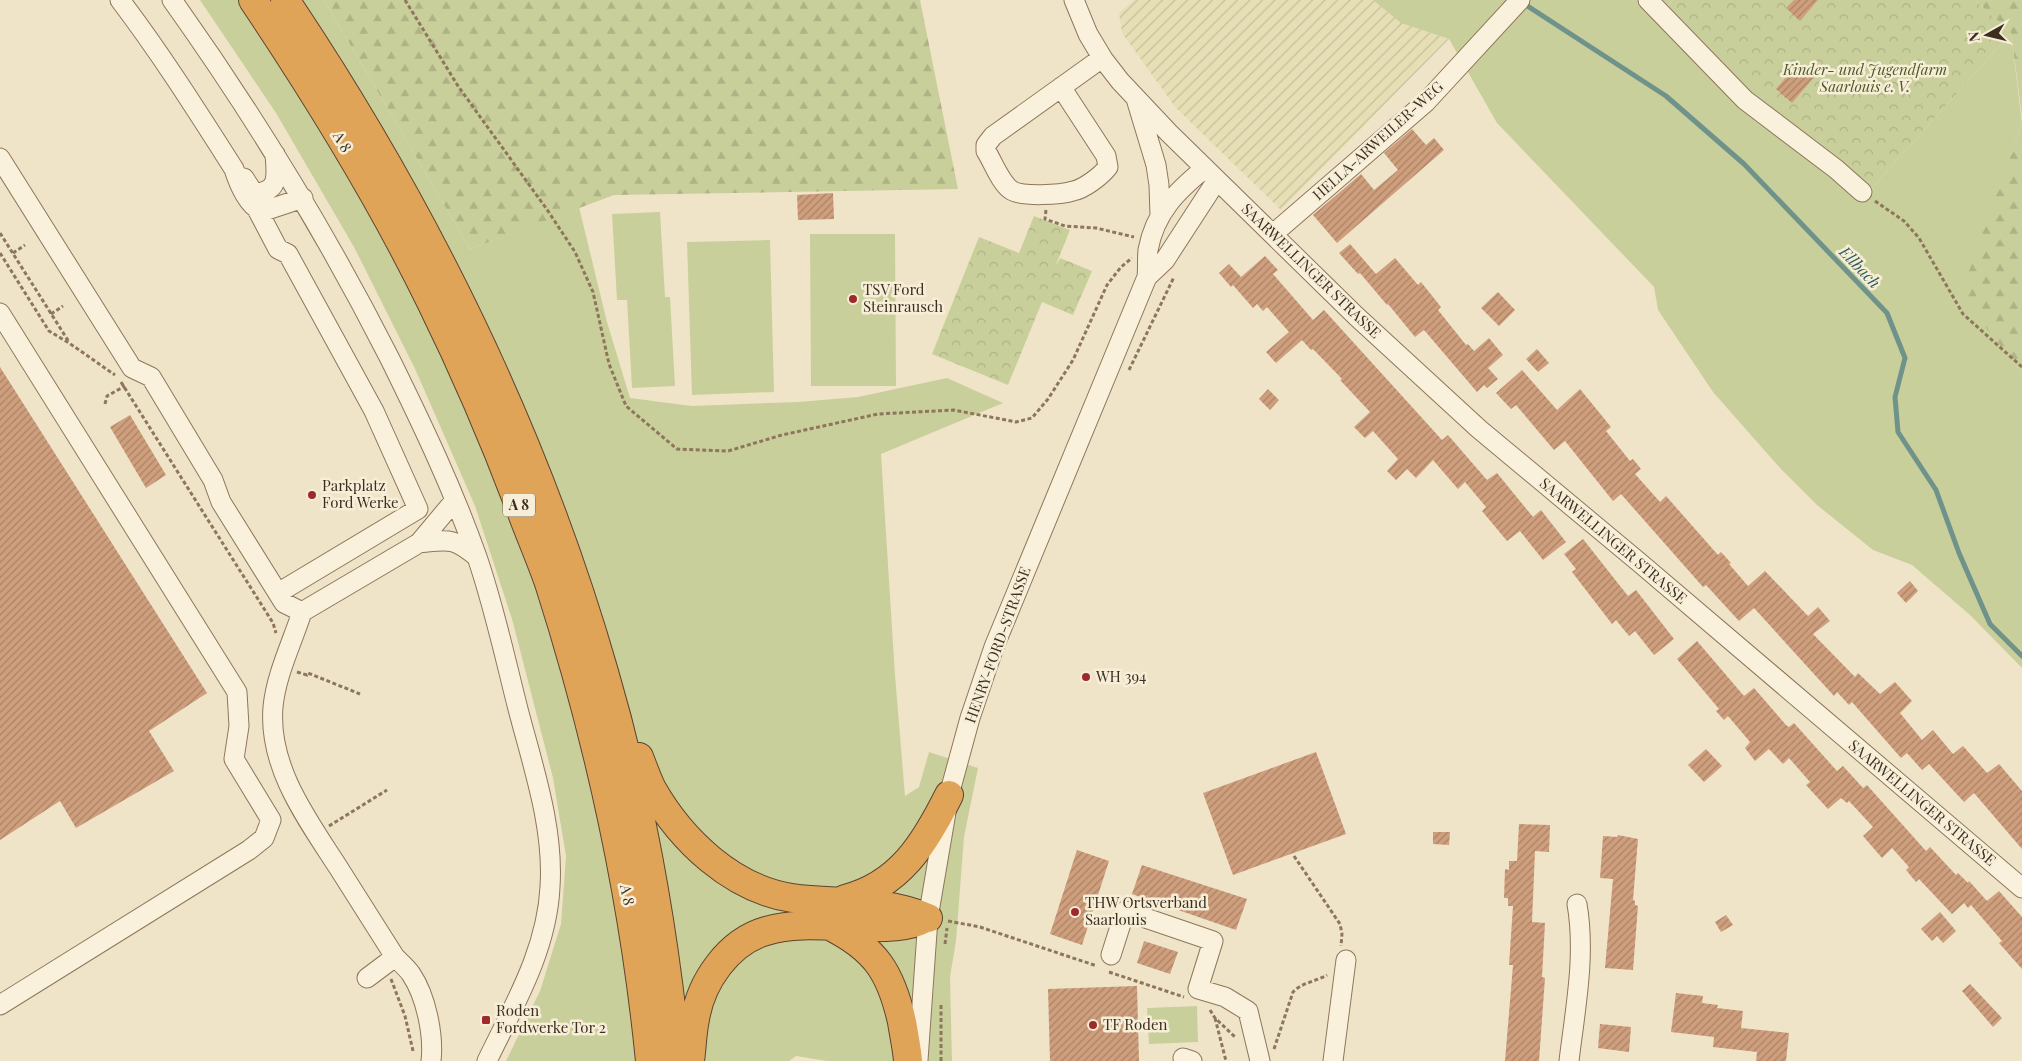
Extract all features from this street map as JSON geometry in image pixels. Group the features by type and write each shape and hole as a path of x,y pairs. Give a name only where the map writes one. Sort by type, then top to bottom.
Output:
{"highway":[{"name":"A 8","path":"253,0 294,62 344,144 392,226 431,300 474,393 548,581 579,684 608,795 631,917 650,1061"},
{"name":"A 8","path":"285,0 317,47 366,128 448,275 499,382 537,473 574,574 605,673 633,786 658,914 677,1061"},
{"path":"605,673 651,787 670,818 696,848 728,874 762,890 790,898 832,914 914,924 941,917"},
{"path":"690,1061 695,1017 707,984 722,961 741,943 765,931 808,926 885,882 921,845 949,794"},
{"path":"832,914 848,935 867,950 884,971 896,995 908,1061"}],"street":[{"path":"120,0 171,70 234,169 238,181 258,211 278,249 288,254 361,388 389,443 418,508 278,593"},
{"path":"172,0 275,152 303,198 372,325 414,409 455,500 477,557 489,595 547,825 551,868 548,912 539,948 487,1061"},
{"name":"SAARWELLINGER STRASSE","path":"1074,0 1088,34 1102,58 1136,98 1356,316 1479,429 1640,563 2022,888"},
{"name":"HELLA-ARWEILER-WEG","path":"1273,234 1426,102 1520,0"},
{"path":"1648,0 1745,100 1836,169 1862,192"},
{"path":"1061,87 1106,156 1108,167 1104,172 1074,191 1054,194 1014,192 1004,181 986,151 986,145 993,136 1061,87 1102,58"},
{"path":"1136,98 1156,165 1160,216"},
{"path":"234,169 244,178 252,192 263,193 271,189 275,184 275,152"},
{"path":"0,158 132,368 151,377 213,480 221,502 284,603 302,612"},
{"name":"HENRY-FORD-STRASSE","path":"1147,277 1165,260 1211,174"},
{"name":"HENRY-FORD-STRASSE","path":"918,1061 941,917 949,794 970,718 994,647 1147,277 1149,247 1160,216 1171,198 1211,174"},
{"path":"258,211 272,209 303,198"},
{"path":"0,313 237,692 239,726 234,759 271,820 264,838 249,850 0,1005"},
{"path":"447,1061 432,1053 427,1015 411,974 395,957 316,834 286,780 274,737 274,699 302,612 419,543 455,500"},
{"path":"419,543 452,541 462,545 477,557"},
{"path":"1569,1061 1581,946 1581,924 1578,904"},
{"path":"1111,955 1125,911 1213,941 1198,989 1225,997 1248,1010 1264,1058"},
{"path":"367,978 395,957"},
{"path":"1333,1061 1339,960"}],"path":[{"path":"405,0 458,86 576,252 593,292 609,364 626,406 678,449 728,451 782,435 878,414 954,410 1016,422 1032,418 1048,400 1073,360 1107,285 1129,260 1149,247 1122,233 1096,228 1065,226 1045,219"},
{"path":"1862,192 1904,221 1919,238 1963,314 2022,367"},
{"path":"0,232 69,343 49,331 0,253"},
{"path":"13,253 25,245"},
{"path":"1129,370 1174,276"},
{"path":"51,314 63,306"},
{"path":"105,404 107,396 124,386 140,372"},
{"path":"283,667 307,675 308,673 360,694"},
{"path":"316,834 387,790"},
{"path":"1215,1018 1264,1058 1293,992 1298,986 1318,980 1339,960 1342,934 1340,924 1294,856"},
{"path":"945,949 941,917 980,927 1103,967 1112,975 1187,998"},
{"path":"940,997 941,1061"},
{"path":"1207,1004 1215,1018 1226,1061"}],"shaded area":[{"path":"1134,0 1373,0 1402,23 1449,39 1281,210 1176,108 1122,33 1119,13"}],"green space":[{"path":"200,0 324,0 470,249 579,207 607,322 630,398 692,406 798,402 858,397 947,378 1003,403 881,454 895,675 905,796 919,787 929,752 978,768 964,837 956,941 950,977 952,1061 827,1061 796,1056 789,1061 506,1061 540,991 561,924 566,856 553,778 512,619 475,506 416,371 354,247 276,113"},
{"path":"324,0 920,0 958,189 614,195 470,249"},
{"path":"1373,0 1673,0 1666,8 1872,188 2011,33 2022,123 1961,296 2022,372 2022,668 1970,615 1912,565 1873,550 1817,505 1780,468 1713,392 1658,310 1654,287 1497,123 1449,39 1401,23"},
{"name":"Kinder- und Jugendfarm Saarlouis e. V.","path":"1673,0 1975,0 2011,33 1872,188 1666,9"},
{"path":"1975,0 2022,0 2022,117 2011,33"},
{"path":"2022,123 2022,372 1960,296"},
{"path":"660,212 665,297 670,297 675,386 632,388 627,300 617,300 612,214"},
{"path":"1034,216 1070,230 1055,267 1060,258 1092,271 1073,315 1042,302 1008,385 932,354 979,237 1019,253"},
{"name":"TSV Ford Steinrausch","path":"810,234 895,234 896,386 811,386"},
{"path":"770,240 774,392 692,395 687,242"},
{"path":"1197,1006 1198,1042 1149,1044 1147,1008"}],"building":[{"path":"1794,0 1818,0 1800,21 1786,8"},
{"path":"1799,62 1815,76 1792,103 1776,89"},
{"path":"1412,129 1426,145 1434,138 1444,150 1337,243 1313,215 1361,174 1374,190 1398,170 1384,153"},
{"path":"833,193 834,219 798,220 797,195"},
{"path":"1350,244 1376,274 1395,258 1418,285 1421,282 1441,307 1438,310 1466,345 1468,344 1474,351 1489,338 1503,355 1488,368 1498,379 1487,388 1484,385 1477,392 1424,330 1415,337 1360,273 1358,274 1339,253"},
{"path":"1265,256 1278,270 1273,274 1313,320 1324,310 1442,440 1448,435 1487,480 1497,473 1533,517 1541,510 1566,542 1543,560 1520,531 1507,541 1482,511 1486,507 1465,482 1458,489 1433,460 1416,478 1407,469 1396,480 1387,471 1398,459 1373,431 1365,438 1354,427 1370,412 1340,380 1342,379 1302,340 1276,363 1266,352 1289,332 1267,307 1263,311 1257,304 1253,308 1233,285 1231,287 1219,273 1229,264 1241,277"},
{"path":"1498,292 1515,310 1499,326 1481,308"},
{"path":"1537,349 1549,363 1538,372 1526,359"},
{"path":"0,367 207,693 149,731 174,771 76,828 60,801 0,840"},
{"path":"1522,370 1557,410 1580,389 1611,427 1606,431 1630,461 1633,459 1641,469 1635,474 1660,502 1666,496 1718,555 1721,552 1748,586 1765,571 1808,616 1818,607 1830,621 1813,634 1855,677 1858,673 1880,694 1895,682 1912,701 1900,713 1922,740 1933,730 1953,754 1963,746 1987,773 1999,764 2022,791 2022,849 1974,793 1964,802 1929,764 1922,770 1907,753 1901,758 1852,702 1849,705 1837,692 1834,696 1754,608 1739,621 1706,585 1703,587 1621,494 1613,501 1565,441 1554,450 1516,405 1511,409 1496,393"},
{"path":"1268,389 1279,400 1270,410 1259,399"},
{"path":"130,415 166,475 146,488 110,427"},
{"path":"1583,539 1628,596 1636,590 1674,639 1654,655 1635,631 1629,636 1616,620 1612,624 1572,572 1576,569 1564,554"},
{"path":"1910,581 1918,591 1906,603 1897,593"},
{"path":"1697,641 1744,696 1754,688 1786,725 1789,727 1794,723 1837,771 1843,766 1863,788 1867,785 1926,851 1930,847 1956,875 1958,873 1968,883 1969,881 1987,901 1999,891 2022,917 2022,969 1999,943 2002,941 1971,905 1968,908 1964,903 1952,914 1919,879 1916,882 1906,870 1909,867 1892,848 1882,858 1863,836 1873,827 1849,801 1847,803 1841,798 1828,809 1806,785 1810,782 1789,758 1783,764 1769,749 1755,761 1745,748 1750,742 1728,716 1724,720 1716,711 1719,709 1677,659"},
{"path":"1706,749 1722,766 1704,782 1688,765"},
{"path":"1316,752 1346,834 1233,875 1203,793"},
{"path":"1519,824 1550,825 1549,852 1535,851 1532,922 1545,923 1542,977 1545,978 1539,1061 1505,1061 1513,965 1509,965 1513,906 1508,906 1508,898 1504,898 1505,869 1509,870 1509,861 1517,861"},
{"path":"1433,832 1450,832 1449,845 1433,844"},
{"path":"1618,835 1638,839 1633,900 1635,905 1638,906 1633,970 1605,968 1613,879 1600,878 1603,836 1617,837"},
{"name":"THW Ortsverband Saarlouis","path":"1077,850 1109,861 1082,945 1050,934"},
{"path":"1142,865 1247,899 1236,930 1132,894"},
{"path":"1940,912 1956,931 1943,943 1937,936 1932,941 1921,929"},
{"path":"1726,915 1733,925 1721,932 1715,922"},
{"path":"1144,941 1178,952 1170,974 1137,963"},
{"path":"1970,984 2002,1018 1993,1027 1962,991"},
{"name":"TF Roden","path":"1137,986 1139,1061 1050,1061 1048,989"},
{"path":"1676,993 1703,996 1702,1003 1718,1005 1717,1008 1743,1011 1741,1028 1789,1033 1786,1061 1756,1061 1757,1052 1713,1047 1714,1037 1671,1032"},
{"path":"1600,1024 1631,1027 1629,1052 1598,1048"}],"waterway":[{"name":"Ellbach","path":"1523,3 1666,96 1744,164 1887,313 1905,358 1895,397 1898,432 1936,490 1959,553 1990,624 2022,656"}],"place":[{"name":"TSV Ford Steinrausch","path":"853,299"},
{"name":"Parkplatz Ford Werke","path":"312,495"},
{"name":"WH 394","path":"1086,677"},
{"name":"THW Ortsverband Saarlouis","path":"1075,912"},
{"name":"Roden Fordwerke Tor 2","path":"486,1020"},
{"name":"TF Roden","path":"1093,1025"}]}
